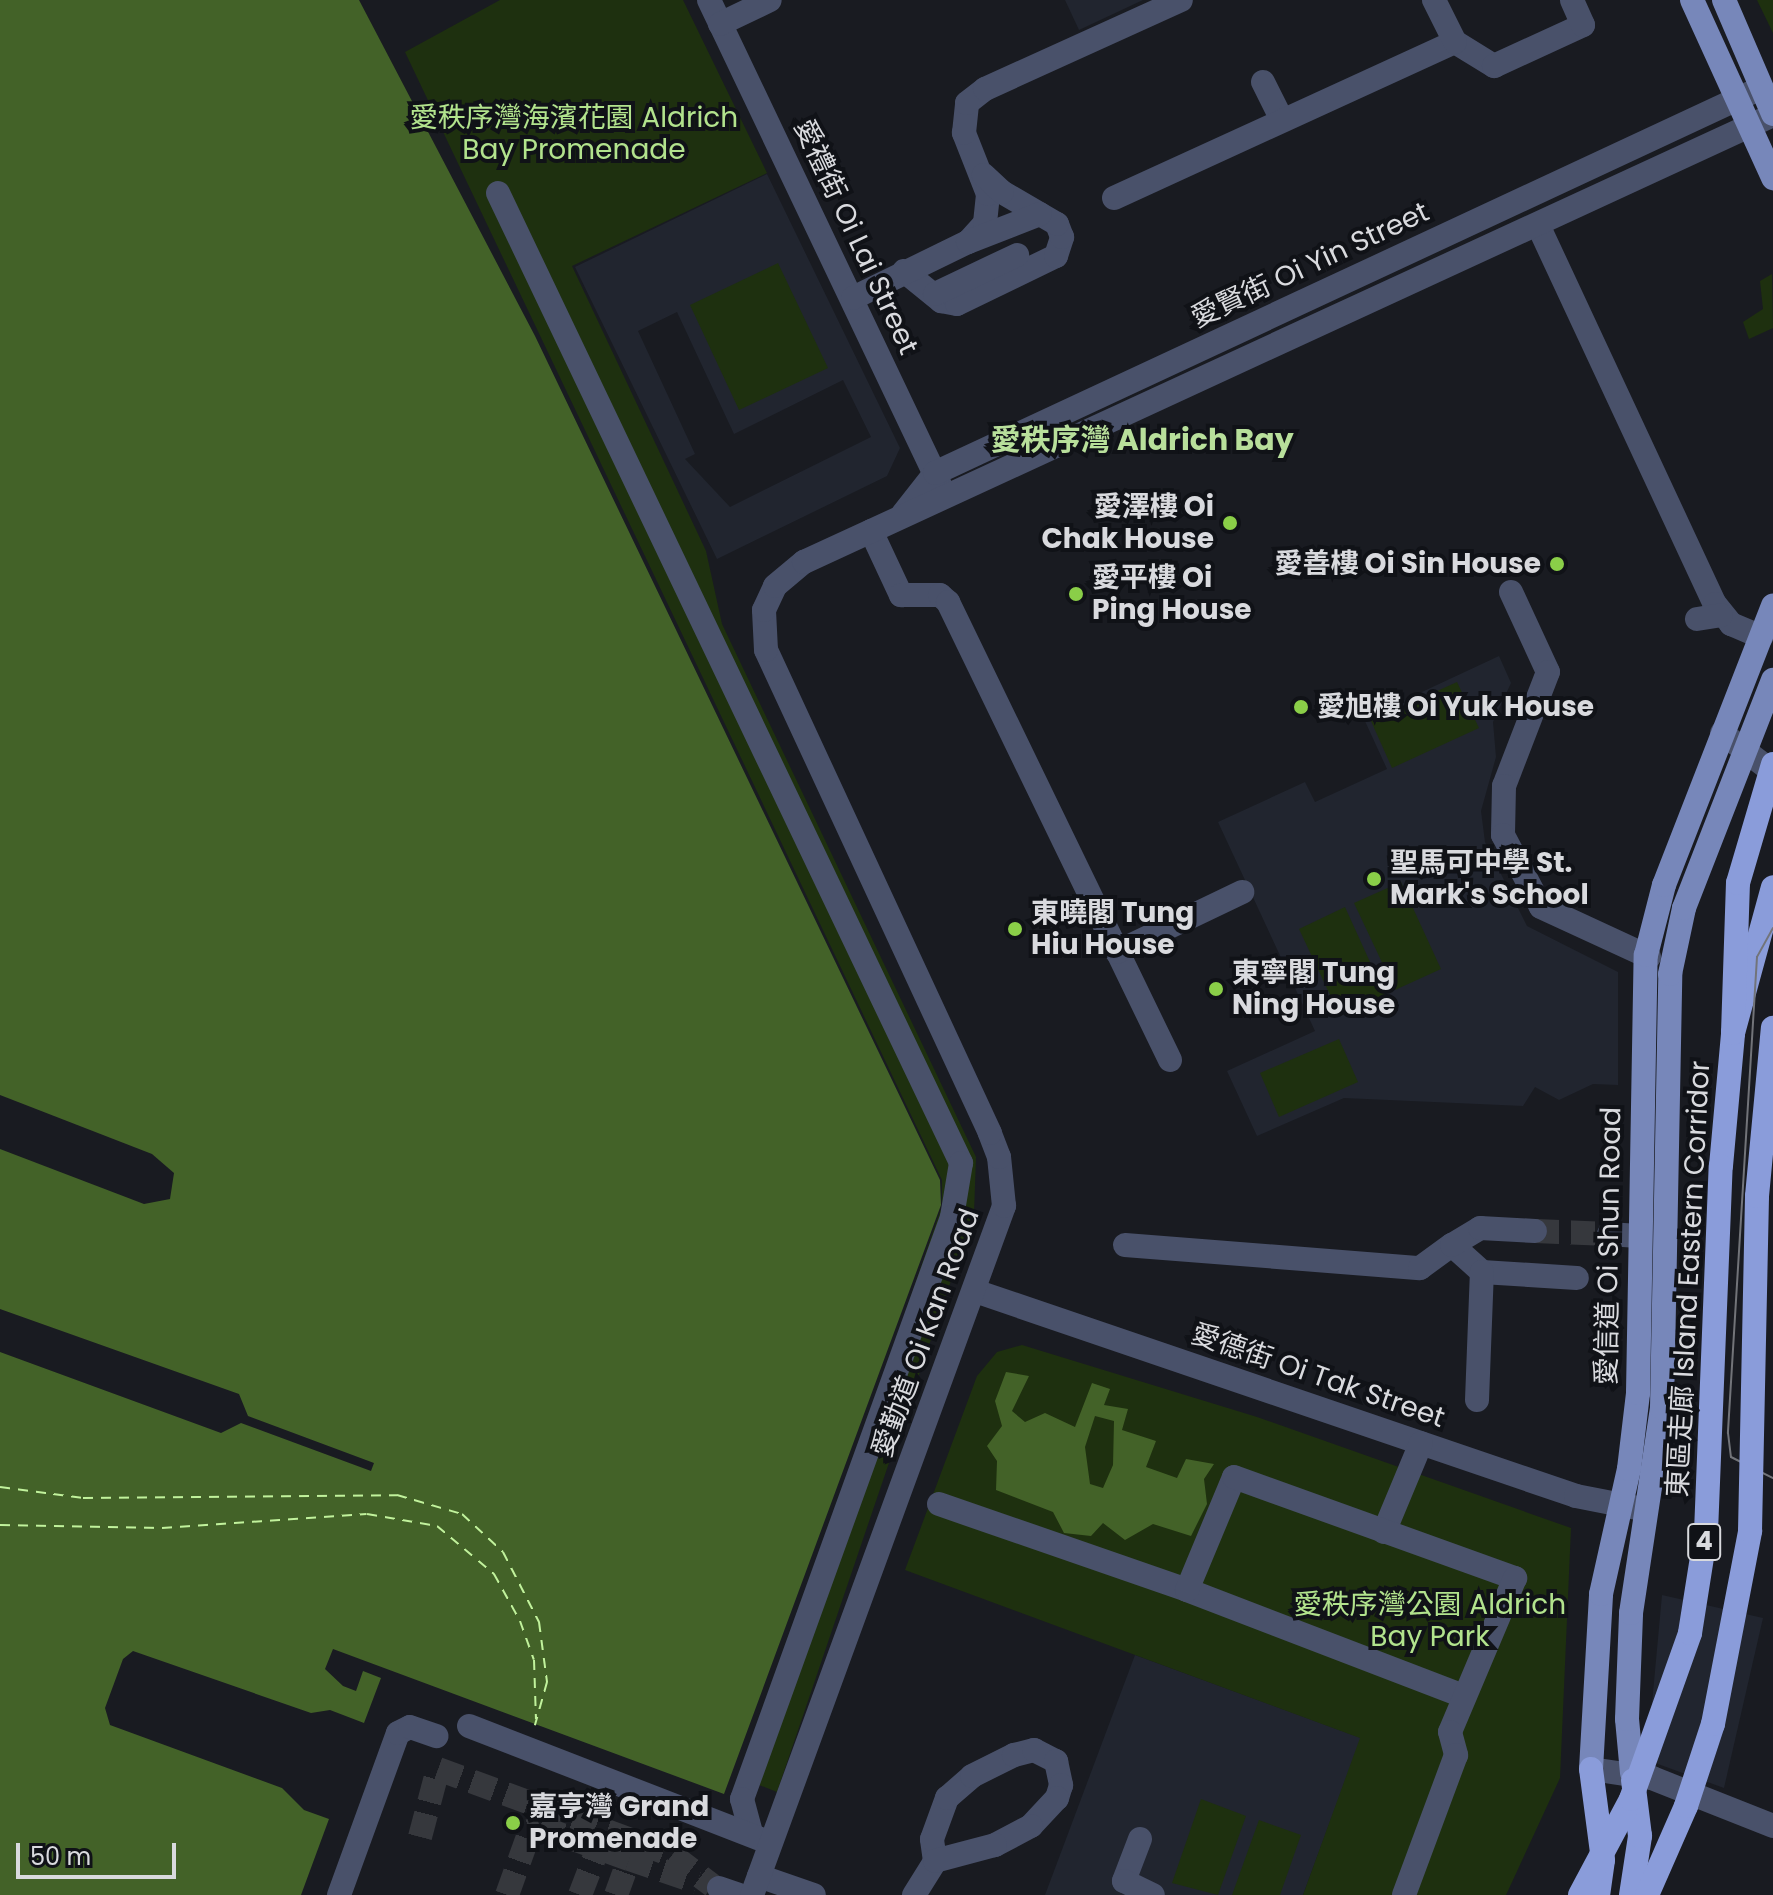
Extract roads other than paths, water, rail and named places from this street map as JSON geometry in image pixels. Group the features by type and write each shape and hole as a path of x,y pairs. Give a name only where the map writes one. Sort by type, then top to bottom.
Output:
{"highway":[{"path":"1733,1033 1738,883 1773,764"},
{"name":"東區走廊 Island Eastern Corridor","path":"1580,1895 1631,1799 1690,1633 1706,1532 1721,1166 1733,1033 1773,887"},
{"name":"4","path":"1647,1895 1686,1806 1713,1724 1750,1531 1757,1196 1773,1028"},
{"path":"1591,1769 1603,1860 1598,1895"},
{"path":"1631,1895 1640,1836 1632,1773"}],"main road":[{"path":"1692,0 1773,178"},
{"path":"1724,0 1773,115"},
{"name":"愛信道 Oi Shun Road","path":"1591,1769 1601,1594 1638,1393 1638,1236 1648,956 1664,885 1773,606"},
{"name":"愛信道 Oi Shun Road","path":"1632,1773 1628,1645 1644,1509 1662,1408 1670,974 1684,908 1773,680"}],"street":[{"name":"愛禮街 Oi Lai Street","path":"709,0 947,500"},
{"path":"720,24 770,0"},
{"path":"920,282 968,242 985,223 984,175 962,123 975,95 1181,0"},
{"path":"1434,0 1455,42 1494,66 1583,25 1572,0"},
{"path":"1114,198 1455,42"},
{"path":"1263,82 1282,120"},
{"name":"愛賢街 Oi Yin Street","path":"901,516 935,473 1761,88"},
{"name":"愛賢街 Oi Yin Street","path":"769,597 793,568 901,516 947,500 1773,115"},
{"path":"920,282 948,304 967,301 1045,264 1058,253 1062,237 1053,221 1032,216 984,175"},
{"path":"498,193 961,1163 952,1217 742,1799 761,1839"},
{"path":"968,242 1032,216"},
{"path":"853,298 920,282 1014,248 1032,216"},
{"path":"1538,225 1709,617 1761,637"},
{"path":"1014,248 1032,264 1045,264"},
{"path":"871,531 901,595 940,595 948,602 1170,1060"},
{"path":"1511,592 1548,672 1504,786 1503,835 1541,907 1648,956"},
{"name":"愛勤道 Oi Kan Road","path":"755,1885 761,1839 975,1291 1004,1206 999,1157 772,666 762,622 769,597"},
{"path":"1722,733 1773,772"},
{"path":"1117,952 1242,892"},
{"path":"1125,1245 1420,1268 1452,1245 1480,1217 1535,1231"},
{"path":"1609,1234 1638,1236"},
{"path":"1452,1245 1482,1272 1577,1278"},
{"path":"1477,1400 1482,1272"},
{"name":"愛德街 Oi Tak Street","path":"975,1291 1421,1443 1618,1506 1644,1509"},
{"path":"1384,1532 1421,1443"},
{"path":"1187,1590 1234,1477 1515,1578 1450,1732 1456,1755 1404,1895"},
{"path":"939,1504 1187,1590 1463,1696"},
{"path":"469,1726 761,1839"},
{"path":"339,1895 398,1733 410,1727 436,1736"},
{"path":"914,1895 935,1861 932,1839 940,1807 972,1776 1024,1752 1043,1752 1056,1761 1061,1785 1057,1798 1031,1826 995,1845 935,1861"},
{"path":"1591,1769 1632,1773 1773,1826"},
{"path":"1140,1839 1124,1881 1153,1895"},
{"path":"755,1885 814,1895"}],"tunnel":[{"path":"1535,1231 1609,1234"},
{"path":"420,1837 438,1769 672,1855 713,1886"},
{"path":"507,1895 530,1831 540,1827 629,1859"},
{"path":"580,1895 598,1848"},
{"path":"616,1895 629,1859 697,1882"}],"tram line":[{"path":"1773,928 1757,957 1728,1433 1731,1457 1773,1478"}],"place":[{"name":"愛澤樓 Oi Chak House","path":"1230,523"},
{"name":"愛善樓 Oi Sin House","path":"1557,564"},
{"name":"愛平樓 Oi Ping House","path":"1076,594"},
{"name":"愛旭樓 Oi Yuk House","path":"1301,707"},
{"name":"聖馬可中學 St. Mark's School","path":"1374,879"},
{"name":"東曉閣 Tung Hiu House","path":"1015,929"},
{"name":"東寧閣 Tung Ning House","path":"1216,989"},
{"name":"嘉亨灣 Grand Promenade","path":"513,1823"}],"district":[{"name":"愛秩序灣 Aldrich Bay","path":"1142,440"}],"park label":[{"name":"愛秩序灣海濱花園 Aldrich Bay Promenade","path":"574,134"},
{"name":"愛秩序灣公園 Aldrich Bay Park","path":"1430,1621"}]}
